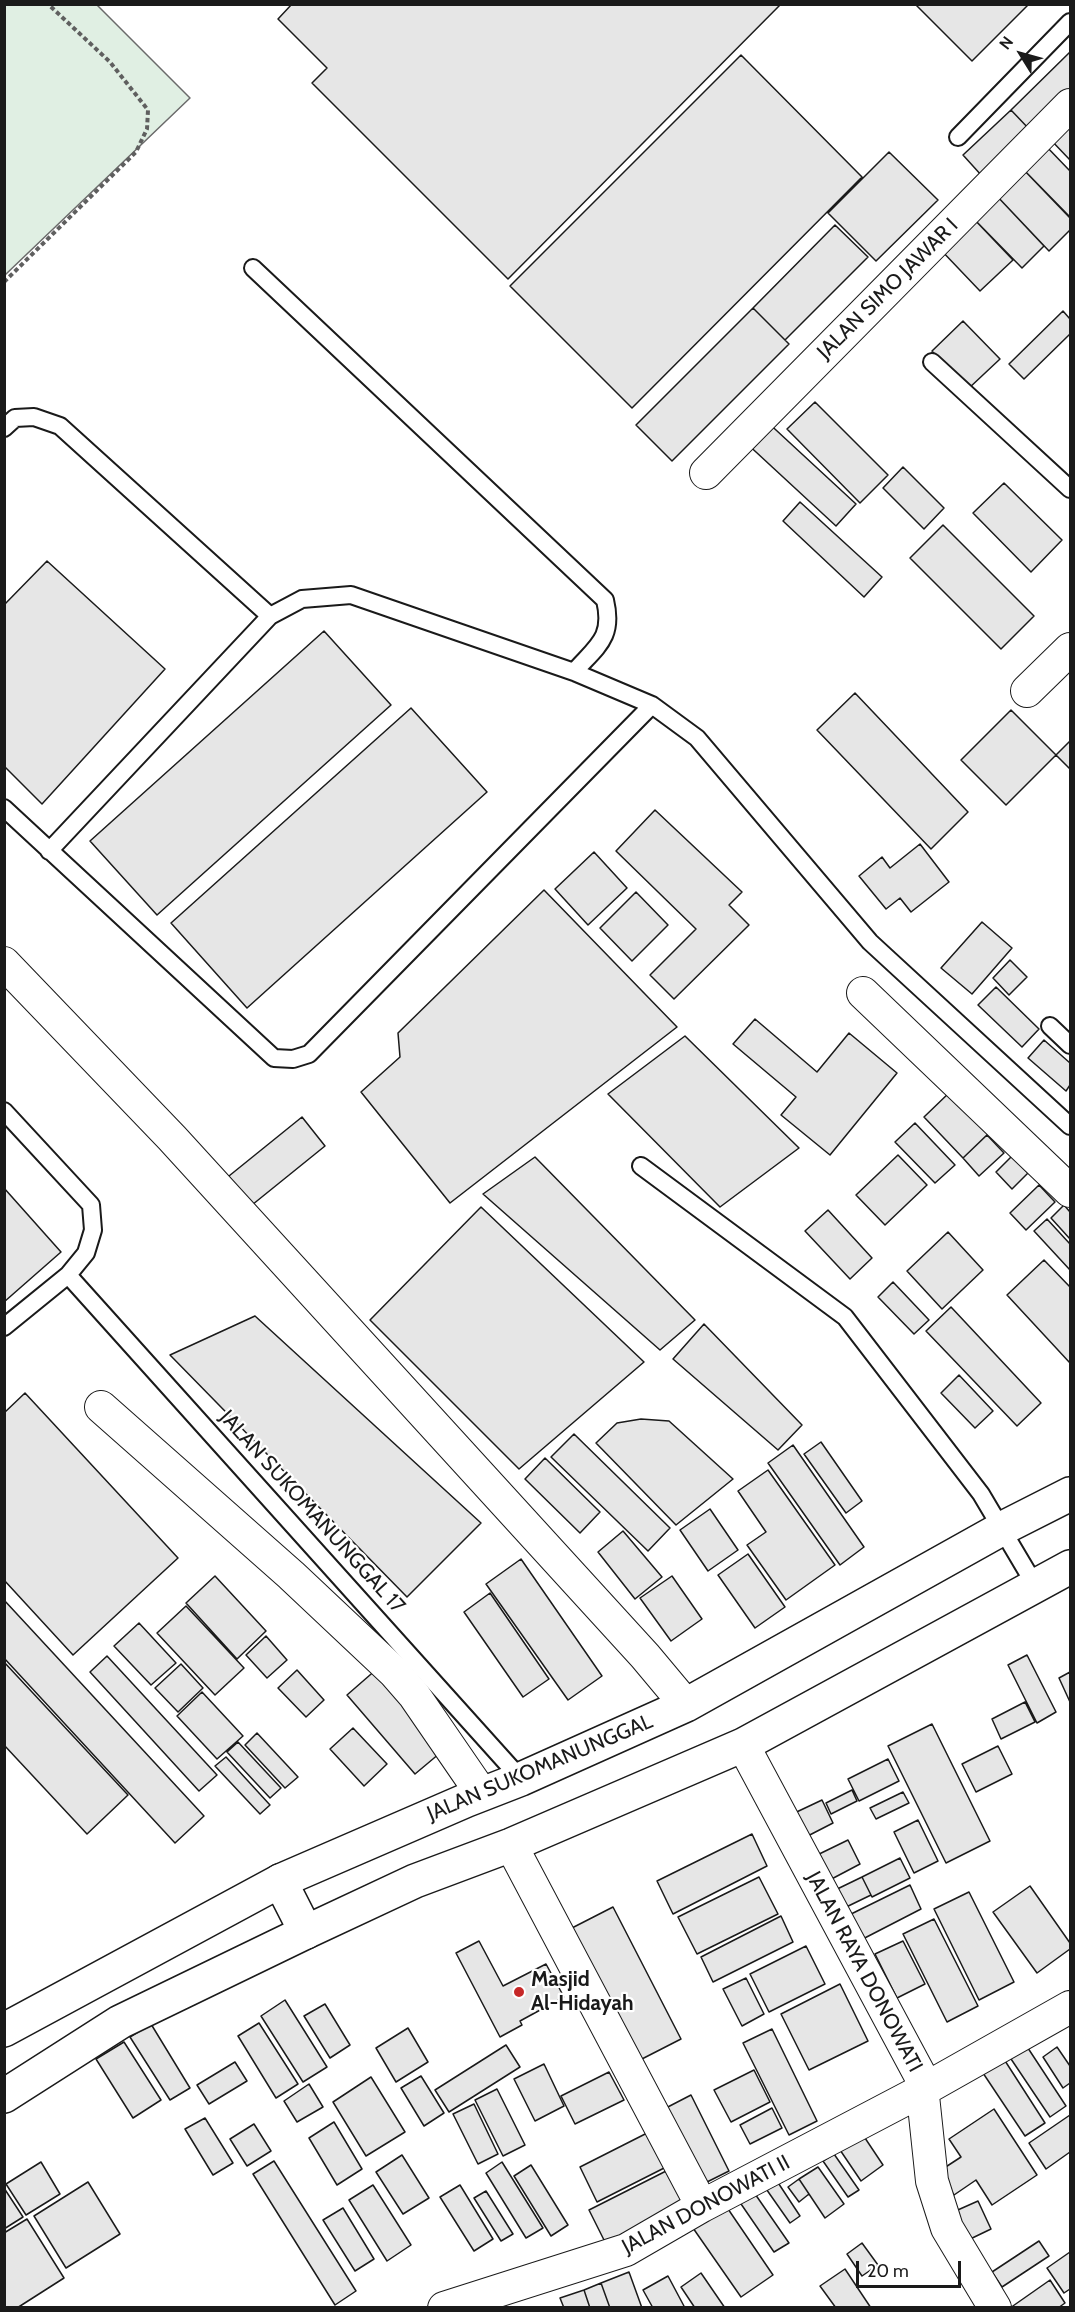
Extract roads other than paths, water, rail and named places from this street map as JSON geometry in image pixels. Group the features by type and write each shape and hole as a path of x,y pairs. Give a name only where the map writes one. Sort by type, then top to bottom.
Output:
{"main road":[{"name":"JALAN SUKOMANUNGGAL","path":"4,2031 280,1881 521,1779 686,1705 1003,1528 1071,1494"},
{"path":"4,2096 120,2022 415,1881 511,1845 743,1745 1071,1567"},
{"path":"280,1881 306,1932"}],"street":[{"name":"JALAN SIMO JAWAR I","path":"706,473 1071,105"},
{"path":"1027,691 1071,649"},
{"path":"4,963 172,1138 645,1656 686,1705"},
{"path":"863,993 1071,1191"},
{"path":"101,1407 291,1575 394,1672 414,1695 482,1794"},
{"name":"JALAN RAYA DONOWATI","path":"743,1745 921,2077 932,2181 947,2228 995,2307"},
{"path":"511,1845 702,2206"},
{"name":"JALAN DONOWATI II","path":"444,2307 626,2250 702,2206 923,2090 1071,2007"}],"lane":[{"path":"958,137 1071,22"},
{"path":"253,268 604,600 609,616 606,635 574,672"},
{"path":"932,362 1071,489"},
{"path":"4,428 15,418 34,417 60,426 270,616"},
{"path":"48,851 270,616 302,598 351,595 574,672 652,705 697,738 870,942 1071,1126"},
{"path":"4,808 274,1058 293,1059 309,1054 652,705"},
{"path":"1050,1026 1071,1045"},
{"path":"4,1111 91,1205 93,1230 86,1253 68,1275 4,1327"},
{"path":"641,1166 845,1317 981,1494 1035,1585"},
{"name":"JALAN SUKOMANUNGGAL 17","path":"68,1275 521,1779"}],"place":[{"name":"Masjid Al-Hidayah","path":"519,1992"}]}
